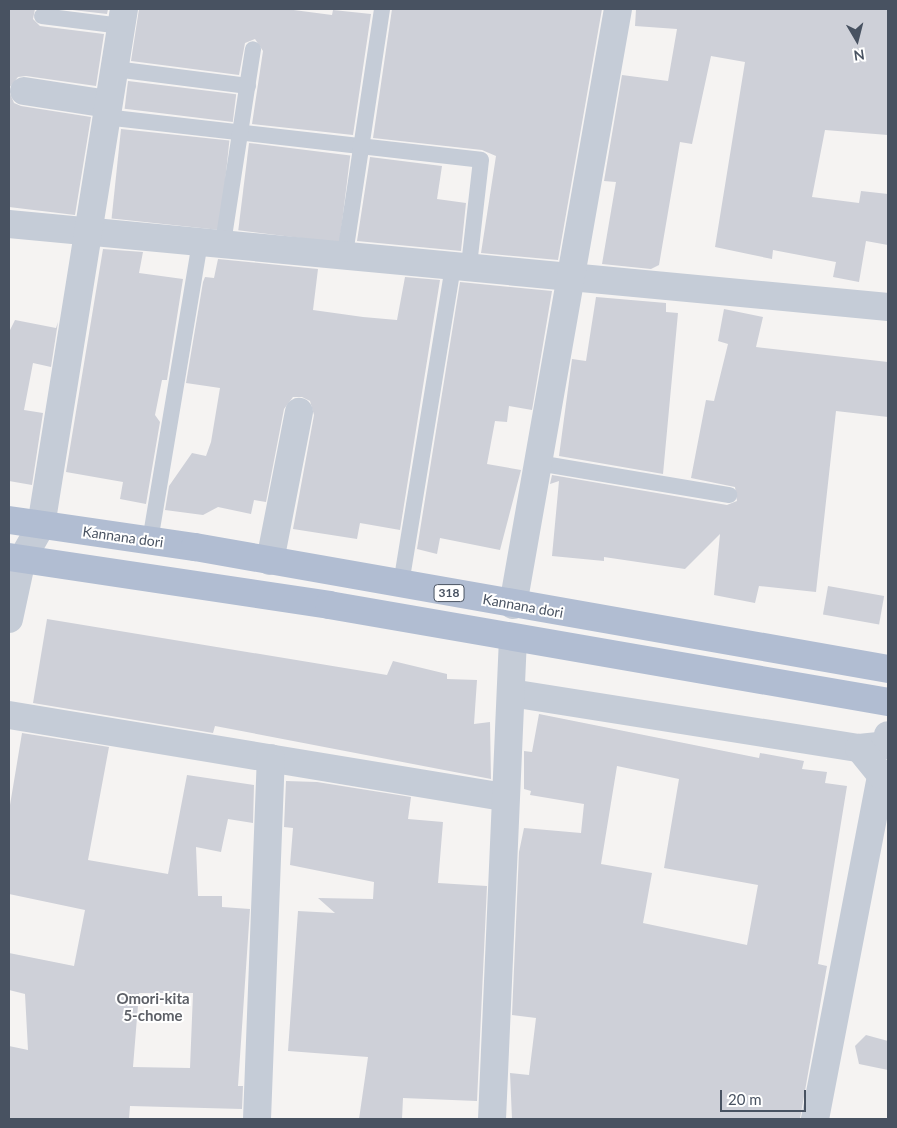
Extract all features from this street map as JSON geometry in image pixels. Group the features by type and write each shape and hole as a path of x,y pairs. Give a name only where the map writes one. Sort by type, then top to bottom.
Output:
{"main road":[{"name":"Kannana dori","path":"9,520 270,561 513,605 888,669"},
{"path":"16,558 329,605 513,639 888,702"}],"street":[{"path":"513,605 573,276 618,9"},
{"path":"9,620 16,558 41,526 122,17"},
{"path":"24,91 106,111"},
{"path":"9,224 345,254 888,307"},
{"path":"270,561 299,412"},
{"path":"492,1119 504,797 513,639"},
{"path":"511,692 859,748 886,745 888,735"},
{"path":"9,715 504,797"},
{"path":"814,1119 881,775 859,748"},
{"path":"257,1119 271,758"}],"lane":[{"path":"345,254 382,9"},
{"path":"42,16 122,17"},
{"path":"150,541 212,242 240,132 253,49"},
{"path":"114,69 248,86"},
{"path":"106,111 240,132 481,160 401,584"},
{"path":"538,463 729,495"}],"building":[{"path":"9,9 35,9 33,19 40,26 104,34 96,86 26,76 18,77 9,88"},
{"path":"64,9 108,9 107,14"},
{"path":"139,9 286,9 332,15 333,10 371,14 353,135 252,124 263,51 255,39 245,43 239,75 131,61"},
{"path":"392,9 602,9 558,260 481,253 496,156 482,150 373,138"},
{"path":"636,9 888,9 888,135 825,130 812,197 859,203 861,191 888,194 888,245 866,241 859,282 833,277 836,262 773,250 772,259 715,247 745,62 711,56 692,144 680,142 659,265 651,269 602,264 616,182 604,181 622,75 668,81 677,29 635,26"},
{"path":"128,81 236,94 233,122 125,109"},
{"path":"9,91 14,103 21,106 91,117 75,215 9,207"},
{"path":"121,129 229,140 220,230 112,219"},
{"path":"249,143 350,155 340,243 238,230"},
{"path":"370,157 442,166 437,199 466,203 461,251 357,241"},
{"path":"103,249 143,252 139,273 183,279 167,380 162,380 155,415 160,422 146,504 120,499 123,482 66,472"},
{"path":"218,259 318,269 313,310 363,317 397,320 405,277 440,280 400,530 360,523 357,539 293,529 314,415 310,401 302,397 293,397 284,409 266,502 254,500 251,514 218,507 203,515 165,510 169,486 192,453 206,456 211,442 220,388 186,383 203,282 205,277 214,278"},
{"path":"460,282 552,291 532,410 509,406 507,422 495,421 487,464 521,470 500,550 440,538 437,554 417,549"},
{"path":"596,297 666,303 666,312 678,313 663,474 559,456 572,359 586,361"},
{"path":"724,309 763,317 756,347 888,362 888,417 836,411 816,592 759,586 755,603 714,595 720,534 685,569 604,557 604,561 552,556 559,481 550,484 552,475 727,505 737,501 735,487 691,478 706,400 714,401 728,344 718,341"},
{"path":"15,320 56,328 58,322 51,367 33,363 24,410 43,413 32,485 9,481 9,332"},
{"path":"828,586 884,596 879,624 823,615"},
{"path":"47,619 387,675 393,661 447,674 447,679 477,680 474,724 490,722 491,779 215,726 213,733 33,703"},
{"path":"539,714 759,758 760,753 804,761 802,769 827,772 825,783 847,786 818,964 827,966 800,1119 512,1119 510,1073 529,1075 536,1018 512,1015 519,852 524,828 581,833 584,804 530,795 531,791 524,789 524,751 532,752","holes":["617,766 679,779 664,868 758,885 747,945 643,923 652,873 601,864"]},
{"path":"22,733 109,747 88,860 168,874 187,775 254,785 253,823 228,819 221,852 196,847 198,896 222,896 222,907 250,909 238,1086 243,1086 242,1109 130,1106 129,1119 9,1119 9,1046 28,1050 25,994 9,990 9,953 74,966 85,910 9,894 9,811","holes":["139,993 193,993 190,1068 133,1067"]},
{"path":"286,781 317,782 411,797 408,819 443,822 438,883 487,886 477,1101 403,1098 402,1119 359,1119 368,1057 288,1051 298,911 335,913 318,898 373,899 374,882 290,865 293,828 284,827"},
{"path":"866,1035 888,1041 888,1070 859,1064 855,1046"}],"district":[{"name":"Omori-kita 5-chome","path":"153,1006"}]}
